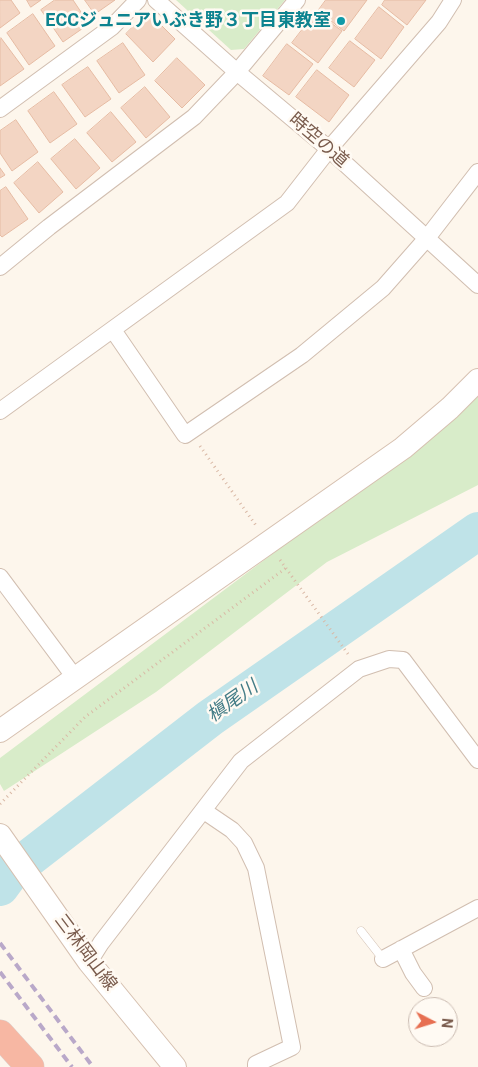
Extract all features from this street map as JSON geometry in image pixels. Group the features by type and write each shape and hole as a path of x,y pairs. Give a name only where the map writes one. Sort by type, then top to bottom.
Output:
{"highway":[{"path":"0,1034 30,1067"}],"street":[{"path":"0,108 112,27 138,0"},
{"name":"時空の道","path":"156,0 237,72 329,149 478,285"},
{"path":"0,267 49,227 194,117 237,72 297,0"},
{"path":"0,411 287,203 329,149 439,22 453,0"},
{"path":"113,330 184,435 302,354 383,288 427,238 478,172"},
{"path":"0,731 403,448 450,408 478,380"},
{"path":"0,577 76,679"},
{"path":"89,962 101,943 241,761 359,669 389,659 403,660 478,760"},
{"path":"204,811 232,830 244,843 256,868 292,1047 256,1064 256,1067"},
{"name":"三林岡山線","path":"0,836 89,962 175,1067"},
{"path":"383,959 478,908"},
{"path":"401,949 413,973 424,988"}],"lane":[{"path":"361,931 383,959"}],"path":[{"path":"184,435 198,442 260,532"},
{"path":"278,557 359,669"},
{"path":"0,804 85,718 286,568"}],"green space":[{"path":"176,0 285,0 244,49 231,50"},
{"path":"478,395 478,485 327,562 156,692 4,791 0,784 0,758 407,453"}],"building":[{"path":"0,0 11,0 20,13 0,28"},
{"path":"27,0 41,0 31,7"},
{"path":"55,0 73,0 89,24 63,42 41,10"},
{"path":"85,0 115,0 95,14"},
{"name":"ECCジュニアいぶき野３丁目東教室","path":"326,0 367,0 344,31 318,11"},
{"path":"385,0 426,0 407,25 382,5"},
{"path":"379,7 404,27 381,59 355,39"},
{"path":"148,12 175,39 153,62 126,34"},
{"path":"316,12 342,31 318,63 292,43"},
{"path":"33,14 55,46 29,65 7,33"},
{"path":"0,39 24,69 0,86"},
{"path":"350,41 375,60 354,87 329,68"},
{"path":"123,43 145,75 119,93 97,61"},
{"path":"287,44 313,64 289,95 263,76"},
{"path":"177,58 205,85 182,108 155,81"},
{"path":"88,67 111,99 85,117 62,85"},
{"path":"317,70 349,95 329,122 296,97"},
{"path":"145,87 170,117 146,138 121,108"},
{"path":"54,92 77,124 50,143 28,111"},
{"path":"111,112 136,142 112,162 87,133"},
{"path":"16,120 38,152 12,171 0,153 0,131"},
{"path":"75,139 100,168 76,189 51,159"},
{"path":"38,162 63,192 39,213 14,183"},
{"path":"0,168 5,175 0,178"},
{"path":"6,187 28,219 2,237 0,235 0,191"}],"waterway":[{"name":"槇尾川","path":"0,887 11,872 210,718 478,531"}],"railway":[{"path":"0,943 93,1067"},
{"path":"0,972 72,1067"}],"place":[{"name":"ECCジュニアいぶき野３丁目東教室","path":"341,21"}]}
